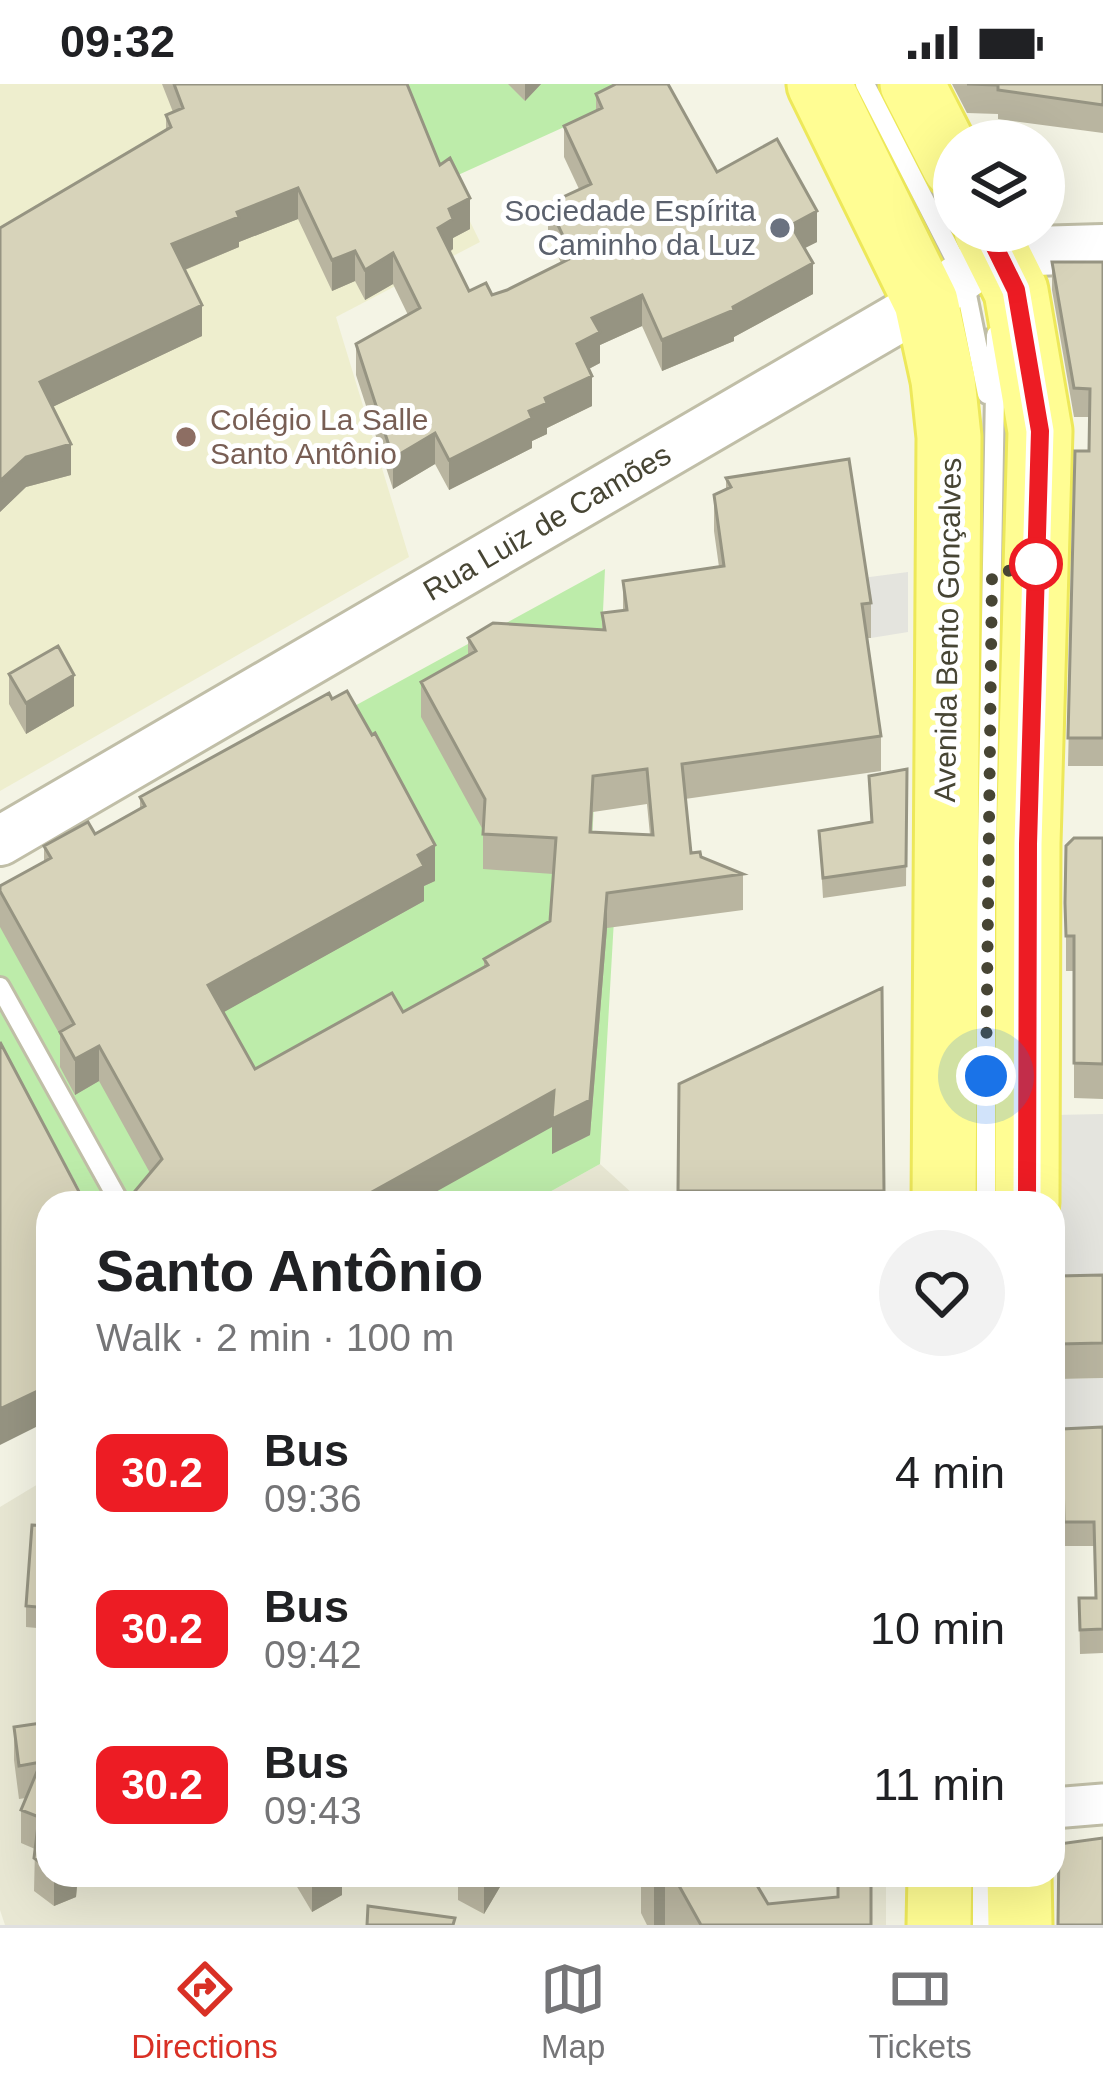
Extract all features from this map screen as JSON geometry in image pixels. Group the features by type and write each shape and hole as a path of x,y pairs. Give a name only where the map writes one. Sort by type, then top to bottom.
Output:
{"main road":[{"name":"Avenida Bento Gonçalves","path":"820,84 974,272 1016,290 1040,431 1046,843 1028,1191"},
{"path":"912,84 933,125"},
{"name":"Avenida Bento Gonçalves","path":"944,1191 950,437 944,380 974,272"},
{"path":"939,1925 940,1887"},
{"path":"1019,1887 1020,1925"}],"street":[{"name":"Rua Luiz de Camões","path":"0,841 974,272 1103,249"},
{"path":"1065,1807 1103,1804"}],"lane":[{"path":"866,84 974,272 995,434"},
{"path":"974,272 995,434"},
{"path":"986,1191 996,320"},
{"path":"0,987 113,1191"},
{"path":"982,1887 982,1925"}],"shaded area":[{"name":"Colégio La Salle Santo Antônio","path":"0,84 403,84 480,242 336,317 409,557 0,791"},
{"path":"908,572 908,632 871,638 862,578"},
{"path":"1103,1114 1103,1310 1065,1311 1065,1191 1056,1191 1054,1115"},
{"path":"600,1164 630,1191 552,1191"},
{"path":"1103,1378 1103,1449 1065,1449 1065,1379"},
{"path":"36,1485 36,1887 886,1887 886,1925 5,1925 0,1910 0,1507"}],"green space":[{"path":"403,84 659,84 447,180"},
{"path":"605,569 591,865 617,867 600,1164 552,1191 80,1191 0,1045 0,900"}],"building":[{"path":"174,84 407,84 440,165 450,158 470,198 449,209 453,219 438,228 469,291 486,283 492,295 573,257 548,204 591,184 564,126 602,108 596,94 616,84 668,84 717,172 777,139 817,211 791,225 813,263 734,310 662,340 642,295 592,318 600,332 577,344 592,376 545,398 547,403 529,411 532,418 449,460 435,433 393,458 356,344 420,308 393,253 365,270 355,251 332,260 298,188 172,244 202,305 40,382 71,444 26,457 0,481 0,228 171,127 166,115 183,108"},
{"path":"967,84 1103,84 1103,105 998,90 998,85"},
{"path":"1052,262 1103,262 1103,738 1068,738 1075,451 1089,451 1090,389 1074,388"},
{"path":"849,459 871,603 862,604 881,736 682,764 691,853 700,852 701,857 743,874 607,893 590,1100 552,1119 554,1091 374,1191 135,1191 162,1159 99,1046 75,1059 60,1032 74,1024 0,886 51,858 44,846 88,822 95,834 145,806 140,797 329,693 332,699 347,691 435,845 418,855 424,866 208,985 255,1069 392,993 403,1012 488,965 484,959 550,921 556,838 483,834 485,799 421,682 476,651 468,638 493,623 605,630 602,613 627,610 623,581 724,566 714,495 731,487 726,478","holes":["647,769 653,835 590,832 593,776"]},
{"path":"58,646 74,675 26,703 9,674"},
{"path":"907,769 906,866 823,878 819,831 872,822 869,776"},
{"path":"1074,838 1103,838 1103,1064 1074,1063 1074,936 1066,936 1065,903 1066,846"},
{"path":"882,988 884,1191 678,1191 679,1084"},
{"path":"0,1042 79,1191 36,1191 36,1392 0,1409"},
{"path":"1103,1275 1103,1343 1065,1344 1065,1276"},
{"path":"1103,1427 1103,1629 1080,1630 1079,1598 1096,1598 1094,1522 1065,1522 1065,1429"},
{"path":"32,1525 36,1525 36,1607 26,1606"},
{"path":"36,1724 36,1763 19,1766 14,1727"},
{"path":"36,1774 36,1816 21,1810"},
{"path":"1103,1838 1103,1925 1058,1925 1058,1887 1065,1887 1065,1843"},
{"path":"680,1887 758,1887 768,1904 838,1897 838,1887 871,1887 871,1925 701,1925"},
{"path":"368,1906 455,1918 453,1925 367,1925"}],"bus line":[{"name":"30.2","path":"997,252 1016,290 1040,431 1028,844 1027,1191"}],"place":[{"name":"Sociedade Espírita Caminho da Luz","path":"780,228"},
{"name":"Colégio La Salle Santo Antônio","path":"186,437"}],"route":[{"path":"986,1076 992,575 1036,564"}]}
